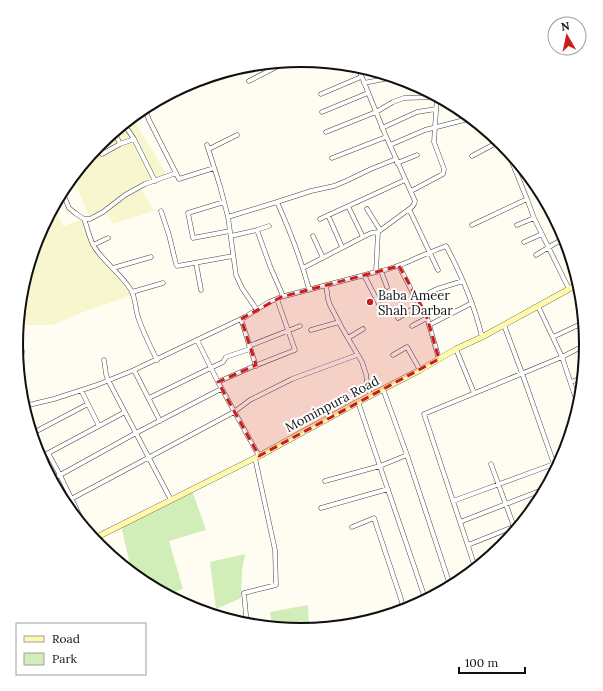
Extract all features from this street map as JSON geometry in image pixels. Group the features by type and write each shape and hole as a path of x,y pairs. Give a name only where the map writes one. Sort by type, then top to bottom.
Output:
{"main road":[{"name":"Mominpura Road","path":"99,536 257,457 574,286"}],"street":[{"path":"249,81 270,69"},
{"path":"303,268 342,247 371,233 379,231 409,209 415,201 382,128 359,73"},
{"path":"321,94 361,77"},
{"path":"364,83 383,79"},
{"path":"322,112 368,93"},
{"path":"326,132 376,112 393,102 404,98 426,97"},
{"path":"411,191 443,174 444,171 434,142 437,102"},
{"path":"382,128 417,112 436,109"},
{"path":"147,114 179,179 214,168"},
{"path":"390,145 425,130 464,120"},
{"path":"128,130 155,181"},
{"path":"237,135 208,147 228,217 236,275 242,288 257,310"},
{"path":"117,137 120,144"},
{"path":"332,158 386,137"},
{"path":"102,154 120,144 134,139"},
{"path":"472,156 493,144"},
{"path":"228,217 311,191 334,186 371,168 417,155"},
{"path":"513,164 534,218 569,289"},
{"path":"65,198 69,208 75,213 84,219 90,219 145,184 176,173"},
{"path":"320,219 405,180"},
{"path":"472,225 527,199"},
{"path":"224,202 188,213 193,238 257,230 269,226"},
{"path":"277,202 288,227 309,289"},
{"path":"348,206 363,237"},
{"path":"367,209 379,231 378,271 387,287"},
{"path":"409,209 438,270"},
{"path":"161,211 177,266 233,256"},
{"path":"328,216 342,247"},
{"path":"517,225 534,218"},
{"path":"84,219 93,245 132,292 138,318 156,360"},
{"path":"257,230 283,296"},
{"path":"524,242 542,234"},
{"path":"313,236 323,258"},
{"path":"93,245 108,238"},
{"path":"536,255 560,241"},
{"path":"29,404 54,399 134,370 241,319 269,302 283,296 378,271 387,270 446,246 456,265 476,313 482,337"},
{"path":"113,268 151,257"},
{"path":"196,263 201,290"},
{"path":"399,266 419,305 426,314 439,359"},
{"path":"364,275 379,304"},
{"path":"416,299 437,289 463,281"},
{"path":"132,292 163,283"},
{"path":"326,285 328,299 339,322 362,362 370,396"},
{"path":"218,382 295,350 277,299"},
{"path":"429,325 472,303"},
{"path":"398,318 419,305"},
{"path":"538,306 562,357 576,397"},
{"path":"412,326 427,318"},
{"path":"241,319 256,366"},
{"path":"311,330 339,322"},
{"path":"504,325 554,463"},
{"path":"553,338 579,325"},
{"path":"149,398 223,362 226,358 300,326"},
{"path":"348,338 363,329"},
{"path":"197,340 257,457 276,550 276,585 244,593 247,619"},
{"path":"393,355 408,347 420,370"},
{"path":"474,563 424,414 562,357 580,348"},
{"path":"456,349 474,394"},
{"path":"71,499 234,412 250,400 292,379 357,355"},
{"path":"104,360 108,380 171,500"},
{"path":"134,370 160,420"},
{"path":"571,382 578,379"},
{"path":"56,477 160,420 221,389"},
{"path":"383,389 449,582"},
{"path":"81,390 99,426"},
{"path":"358,402 424,595"},
{"path":"37,431 88,404"},
{"path":"45,455 125,412"},
{"path":"48,453 75,506"},
{"path":"325,482 380,466 407,456"},
{"path":"491,464 514,526"},
{"path":"453,501 553,464"},
{"path":"321,508 388,489"},
{"path":"460,522 539,491"},
{"path":"352,526 374,518 402,605"},
{"path":"468,545 512,528"}],"highlighted area":[{"path":"399,266 426,314 439,359 259,456 218,382 256,365 241,319 281,297"}],"shaded area":[{"path":"135,123 167,175 139,186 154,211 113,224 105,209 90,219 76,183 92,162 118,136"},
{"path":"57,212 63,226 84,219 90,238 101,256 130,289 133,295 86,311 53,325 24,324 25,309 32,273 44,239"}],"green space":[{"path":"192,490 206,530 169,541 183,589 173,593 162,587 130,564 121,525"},
{"path":"245,554 242,571 241,598 216,609 210,562"},
{"path":"308,605 309,624 272,622 270,612"}],"place":[{"name":"Baba Ameer Shah Darbar","path":"370,302"}]}
